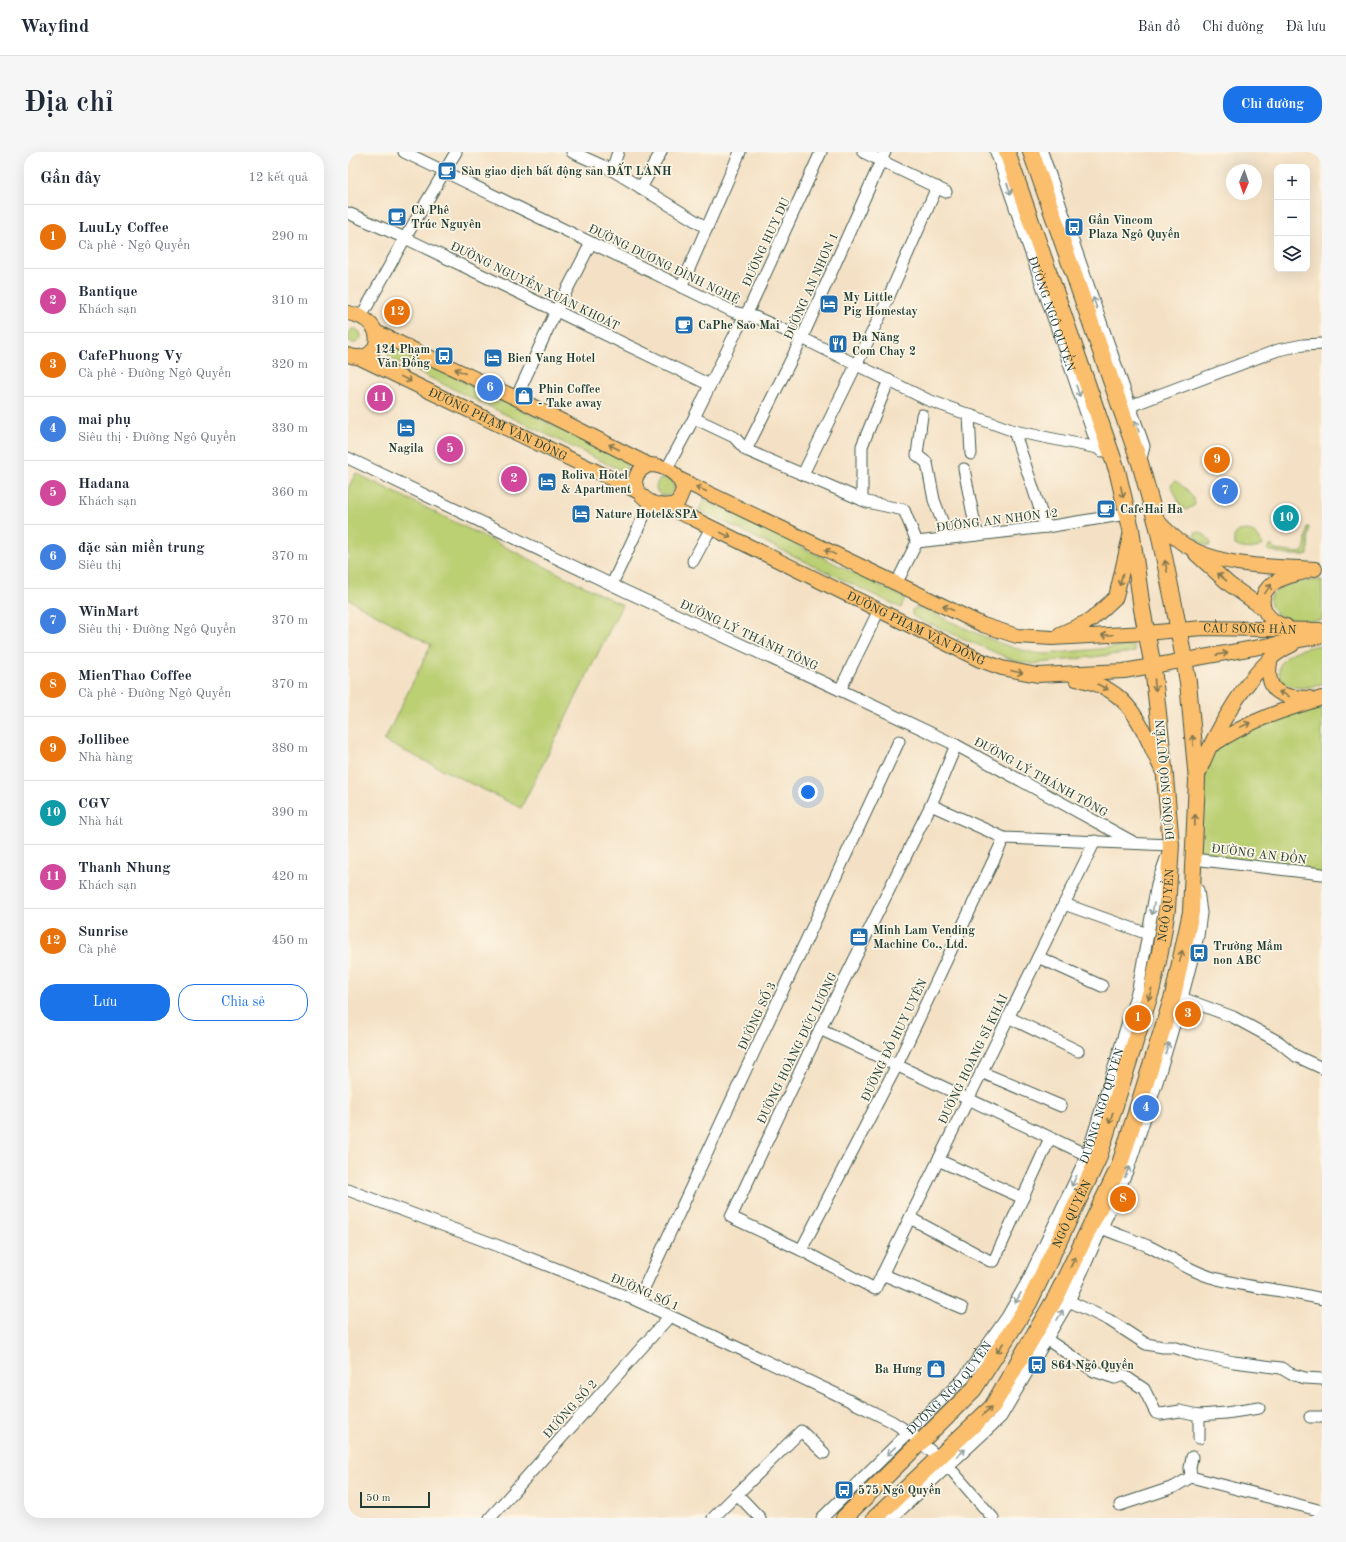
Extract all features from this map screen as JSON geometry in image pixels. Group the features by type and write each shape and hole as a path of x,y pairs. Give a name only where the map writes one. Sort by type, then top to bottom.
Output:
{"highway":[{"name":"ĐƯỜNG NGÔ QUYỀN","path":"1007,152 1117,470 1129,521 1146,633 1153,667 1171,845"},
{"name":"ĐƯỜNG NGÔ QUYỀN","path":"1031,152 1140,463 1155,518 1188,682 1197,780 1194,859"},
{"name":"NGÔ QUYỀN","path":"844,1518 915,1438 974,1389 1029,1303 1098,1159 1152,988 1160,952 1167,908 1171,845"},
{"name":"NGÔ QUYỀN","path":"875,1518 943,1462 992,1407 1056,1297 1119,1167 1172,996 1191,912 1194,859"}],"main road":[{"path":"353,356 370,353 377,341 376,332 371,323 354,315"},
{"path":"376,332 516,398 649,465 656,465 674,473 681,480 896,584 983,624 1017,636 1052,638 1178,630"},
{"name":"ĐƯỜNG PHẠM VĂN ĐỒNG","path":"353,356 637,491"},
{"path":"649,465 638,472 636,478 637,491 641,496 651,501 666,507 672,505 682,496 683,490 681,480"},
{"name":"ĐƯỜNG PHẠM VĂN ĐỒNG","path":"666,507 995,665 1020,673 1052,676 1124,671 1184,662"},
{"path":"1155,518 1230,584 1264,609 1272,621 1279,625 1314,633"},
{"path":"1052,638 1091,620 1116,597 1124,570 1129,521"},
{"path":"1185,545 1207,555 1242,564 1318,569"},
{"path":"1264,609 1264,595 1272,584 1318,569"},
{"name":"CẦU SÔNG HÀN","path":"1178,630 1314,633"},
{"path":"1197,780 1203,761 1236,698 1270,658 1285,648 1314,633"},
{"name":"CẦU SÔNG HÀN","path":"1184,662 1314,633"},
{"path":"1270,658 1268,674 1270,682 1281,694 1288,697 1322,698"},
{"path":"1052,676 1092,682 1120,696 1138,720 1165,777"},
{"path":"1212,745 1238,728 1259,718 1322,698"}],"street":[{"name":"ĐƯỜNG DƯƠNG ĐÌNH NGHỆ","path":"404,152 681,287 745,316 755,317 802,338 928,400 1014,430 1098,448"},
{"path":"354,315 405,238 456,152"},
{"path":"612,170 618,152"},
{"path":"641,188 661,152"},
{"path":"681,287 740,152"},
{"name":"ĐƯỜNG HUY DU","path":"666,470 745,316 821,152"},
{"path":"803,474 941,189 883,156 863,152"},
{"name":"ĐƯỜNG NGÔ QUYỀN","path":"996,152 1098,448 1117,470"},
{"name":"ĐƯỜNG NGÔ QUYỀN","path":"1042,152 1144,446 1140,463"},
{"path":"576,153 612,170 707,228"},
{"name":"ĐƯỜNG AN NHƠN 1","path":"746,450 802,338 883,156"},
{"name":"ĐƯỜNG NGUYỄN XUÂN KHOÁT","path":"348,213 405,238 710,385"},
{"path":"516,398 556,311 590,243"},
{"path":"1130,406 1278,350 1303,345 1322,344"},
{"path":"862,500 862,446 889,380"},
{"path":"922,415 917,455 927,463 934,500 942,521 943,539"},
{"path":"969,415 971,454"},
{"path":"694,418 734,436 746,450 862,500 904,510 917,542 896,584"},
{"path":"1014,430 1046,527"},
{"name":"ĐƯỜNG LÝ THÁNH TÔNG","path":"348,458 612,584 956,745 1136,843"},
{"path":"964,469 977,535"},
{"path":"612,584 651,501"},
{"name":"ĐƯỜNG AN NHƠN 12","path":"917,542 1046,527 1129,521"},
{"path":"693,561 710,528"},
{"path":"840,690 879,610"},
{"name":"ĐƯỜNG SỐ 3","path":"638,1301 899,742"},
{"name":"ĐƯỜNG HOÀNG ĐỨC LƯƠNG","path":"875,1289 801,1250 731,1217 820,1029 931,805 956,745"},
{"path":"931,805 1004,838 1171,845"},
{"name":"ĐƯỜNG ĐỖ HUY UYÊN","path":"801,1250 896,1067 1004,838"},
{"name":"ĐƯỜNG HOÀNG SĨ KHẢI","path":"875,1289 1095,841"},
{"name":"ĐƯỜNG NGÔ QUYỀN","path":"822,1518 915,1438 964,1378 1007,1317 1028,1280 1087,1155 1138,989 1158,884 1171,845"},
{"name":"ĐƯỜNG NGÔ QUYỀN","path":"892,1518 943,1462 1001,1417 1069,1301 1128,1168 1182,998 1197,943 1201,913 1194,859"},
{"name":"ĐƯỜNG AN ĐỒN","path":"1194,859 1322,874"},
{"path":"1064,904 1148,934"},
{"path":"1038,957 1102,986"},
{"path":"1182,998 1233,1017 1279,1042 1296,1056 1322,1068"},
{"path":"1008,1017 1078,1051"},
{"path":"820,1029 896,1067 1087,1155"},
{"path":"981,1072 1061,1106"},
{"path":"910,1218 992,1261 996,1260 1050,1138"},
{"path":"938,1160 1023,1198"},
{"name":"ĐƯỜNG SỐ 1","path":"348,1190 496,1245 638,1301 836,1394 915,1438 943,1462 993,1518"},
{"path":"1102,1228 1149,1247 1188,1268 1213,1278 1232,1284 1297,1293 1322,1299"},
{"path":"882,1274 962,1308"},
{"path":"1069,1301 1109,1320 1146,1344 1173,1347 1199,1355 1227,1361 1281,1368 1291,1374 1305,1378 1322,1379"},
{"name":"ĐƯỜNG SỐ 2","path":"490,1518 669,1316"},
{"path":"1046,1339 1094,1371 1114,1378 1123,1375 1144,1389 1156,1413 1161,1414 1180,1411 1199,1415 1232,1413 1259,1408"},
{"path":"1199,1415 1199,1438"},
{"path":"1310,1417 1322,1417"},
{"path":"712,1518 801,1431 824,1453"},
{"path":"1191,1477 1190,1468 1192,1457"},
{"path":"1120,1505 1174,1487 1191,1477 1309,1513 1322,1511"},
{"path":"737,1494 760,1518"}],"green space":[{"path":"351,329 357,329 361,333 361,339 357,343 351,343 347,339 347,333"},
{"path":"393,346 629,463 624,472 387,357"},
{"path":"356,473 622,605 521,808 384,741 431,645 348,599 348,488"},
{"path":"665,478 671,481 674,487 671,493 665,496 659,493 656,487 659,481"},
{"path":"1175,481 1188,491 1193,498 1195,505 1186,510 1181,507 1171,485"},
{"path":"704,499 905,598 901,608 699,510"},
{"path":"1307,527 1309,527 1308,555 1287,555 1268,550 1270,546 1273,546 1275,550 1297,553 1301,552 1305,546"},
{"path":"1248,530 1257,535 1263,545 1248,549 1234,544 1234,537 1238,531"},
{"path":"1195,532 1205,535 1211,544 1209,546 1201,543 1195,536"},
{"path":"1322,580 1322,620 1306,621 1288,619 1275,612 1271,606 1270,597 1282,587 1294,582"},
{"path":"915,608 928,610 996,642 1033,653 1046,654 1130,646 1134,646 1135,652 1032,664 1015,661 916,618 912,615 912,610"},
{"path":"1322,645 1322,685 1300,688 1284,685 1280,676 1279,668 1282,661 1296,651"},
{"path":"1322,698 1322,874 1193,859 1197,782 1212,745"}],"place":[{"name":"Sàn giao dịch bất động sản ĐẤT LÀNH","path":"447,171"},
{"name":"Cà Phê Trúc Nguyên","path":"397,217"},
{"name":"Gần Vincom Plaza Ngô Quyền","path":"1074,227"},
{"name":"My Little Pig Homestay","path":"829,304"},
{"name":"Sunrise","path":"397,312"},
{"name":"CaPhe Sao Mai","path":"684,325"},
{"name":"Ða Năng Com Chay 2","path":"838,344"},
{"name":"124 Phạm Văn Đồng","path":"444,356"},
{"name":"Bien Vang Hotel","path":"493,358"},
{"name":"đặc sản miền trung","path":"490,388"},
{"name":"Phin Coffee - Take away","path":"524,396"},
{"name":"Thanh Nhung","path":"380,398"},
{"name":"Nagila","path":"406,428"},
{"name":"Hadana","path":"450,449"},
{"name":"Jollibee","path":"1217,460"},
{"name":"Bantique","path":"514,479"},
{"name":"Roliva Hotel & Apartment","path":"547,482"},
{"name":"WinMart","path":"1225,491"},
{"name":"CafeHai Ha","path":"1106,509"},
{"name":"Nature Hotel&SPA","path":"581,514"},
{"name":"CGV","path":"1286,518"},
{"name":"Minh Lam Vending Machine Co., Ltd.","path":"859,937"},
{"name":"Trường Mầm non ABC","path":"1199,953"},
{"name":"CafePhuong Vy","path":"1188,1014"},
{"name":"LuuLy Coffee","path":"1138,1018"},
{"name":"mai phụ","path":"1146,1108"},
{"name":"MienThao Coffee","path":"1123,1199"},
{"name":"864 Ngô Quyền","path":"1037,1365"},
{"name":"Ba Hưng","path":"936,1369"},
{"name":"575 Ngô Quyền","path":"844,1490"}]}
